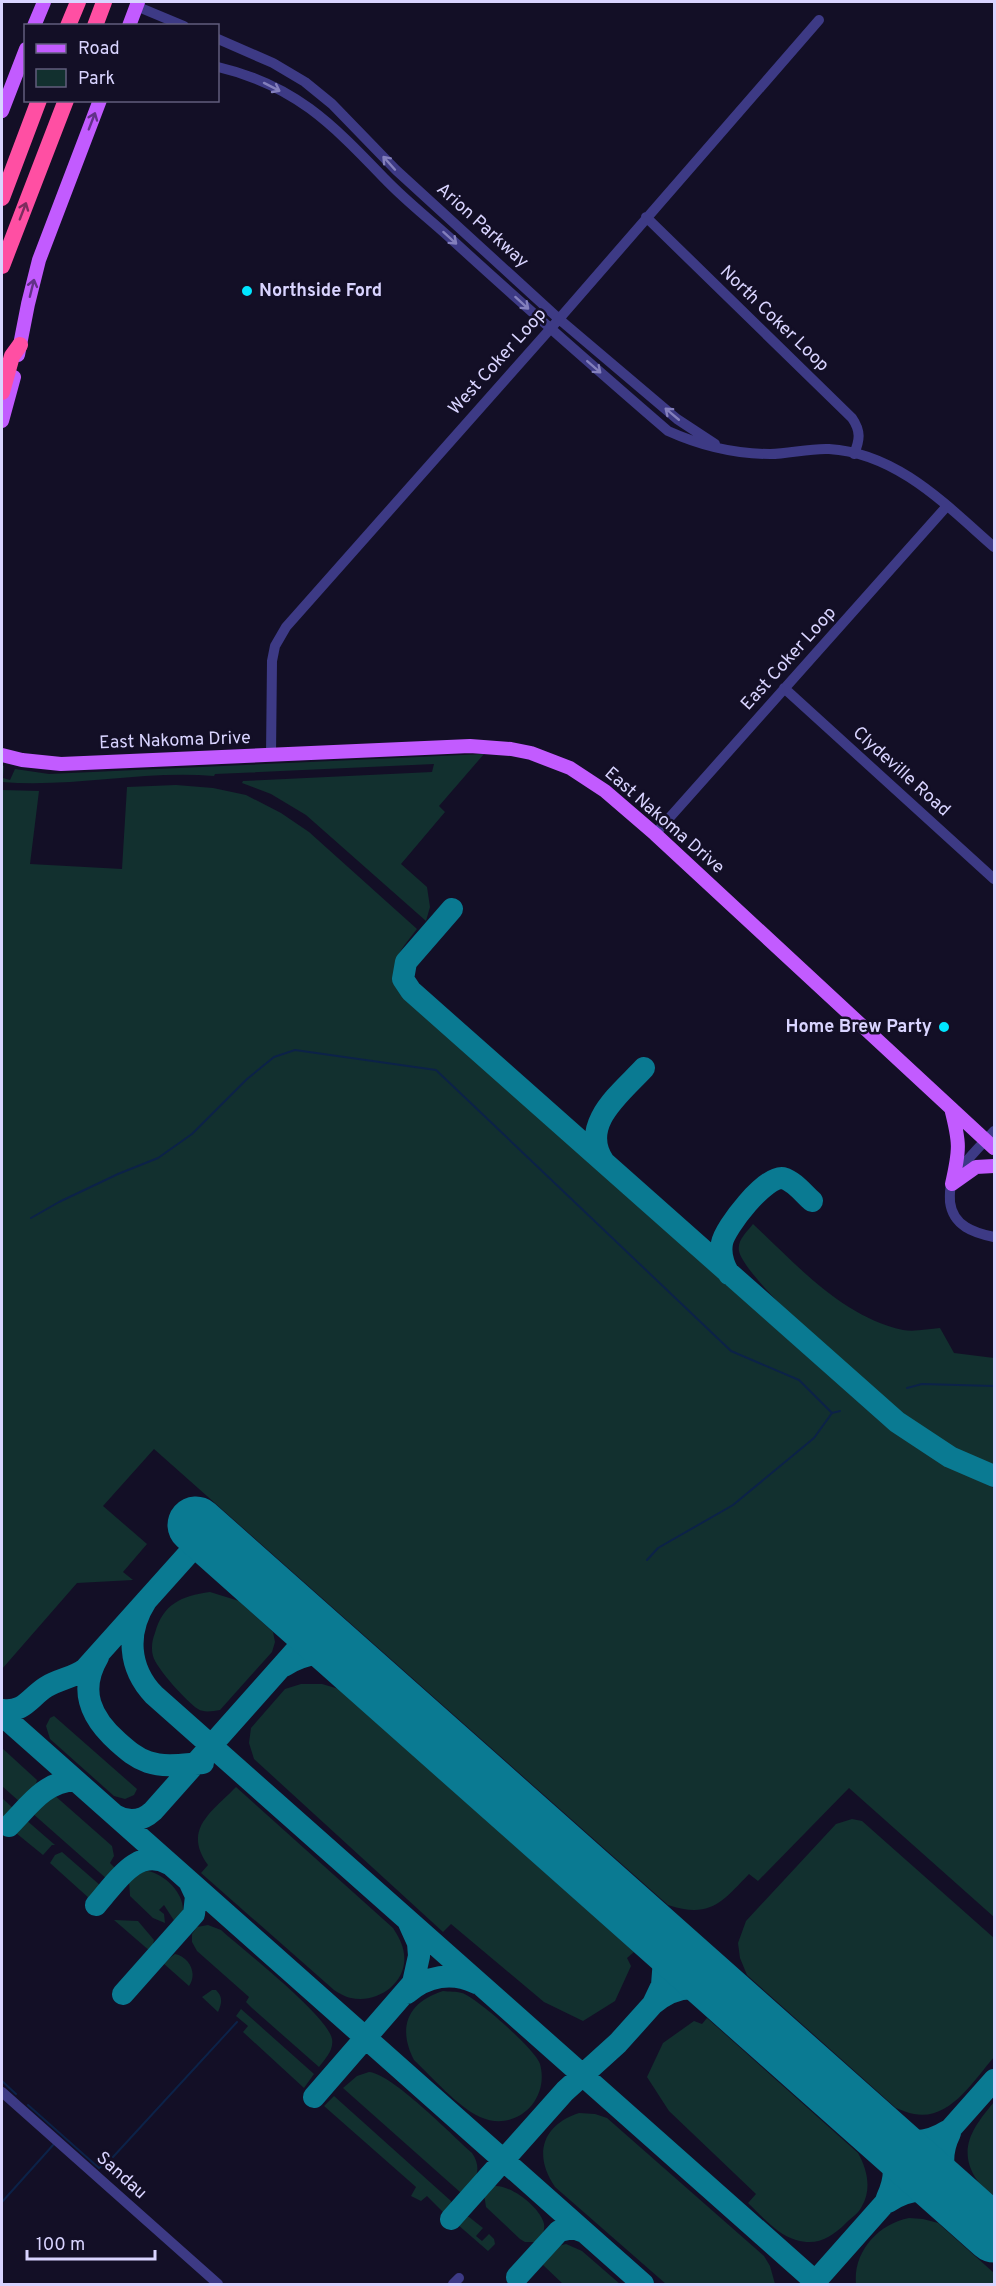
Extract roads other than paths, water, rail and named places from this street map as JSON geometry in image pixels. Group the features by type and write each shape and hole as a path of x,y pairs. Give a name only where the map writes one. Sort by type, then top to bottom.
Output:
{"highway":[{"path":"69,24 78,2"},
{"path":"96,24 104,2"},
{"path":"2,198 38,102"},
{"path":"2,266 65,102"},
{"path":"2,392 12,356 20,345"}],"main road":[{"path":"35,24 44,2"},
{"path":"130,24 137,4"},
{"path":"2,111 24,54"},
{"path":"2,421 11,390 39,260 99,102"},
{"name":"East Nakoma Drive","path":"2,754 22,760 60,764 470,746 511,748 551,760 588,779 655,834 951,1108 992,1140"},
{"path":"951,1108 959,1139 952,1184"},
{"path":"952,1184 976,1167 994,1166"}],"street":[{"path":"137,4 180,24"},
{"name":"West Coker Loop","path":"271,754 271,668 275,646 286,627 559,319 819,20"},
{"name":"Arion Parkway","path":"219,39 261,58 305,82 332,104 416,189 559,319 677,419 720,447"},
{"path":"253,78 261,58"},
{"name":"Arion Parkway","path":"219,67 253,78 308,106 325,119 407,199 550,329 668,431 691,441 754,453 830,449 854,454 898,470 920,483 994,545"},
{"path":"407,199 416,189"},
{"name":"North Coker Loop","path":"646,218 852,418 860,440 854,454"},
{"name":"East Coker Loop","path":"655,834 947,506"},
{"name":"Clydeville Road","path":"784,688 994,879"},
{"path":"992,1140 960,1170 950,1192 951,1206 959,1223 994,1237"},
{"name":"Sandau","path":"2,2092 218,2284"}],"waterway":[{"path":"31,1218 118,1174 158,1158 192,1134 247,1079 274,1057 295,1050 436,1070 731,1351 799,1380 832,1413"},
{"path":"907,1388 922,1384 994,1386"},
{"path":"647,1560 658,1548 733,1505 814,1438 832,1413 840,1411"},
{"path":"113,2157 237,2022"},
{"path":"2,2081 16,2094"},
{"path":"28,2105 99,2168 108,2162"},
{"path":"2,2202 54,2144"}],"place":[{"name":"Northside Ford","path":"247,291"},
{"name":"Home Brew Party","path":"944,1027"}]}
